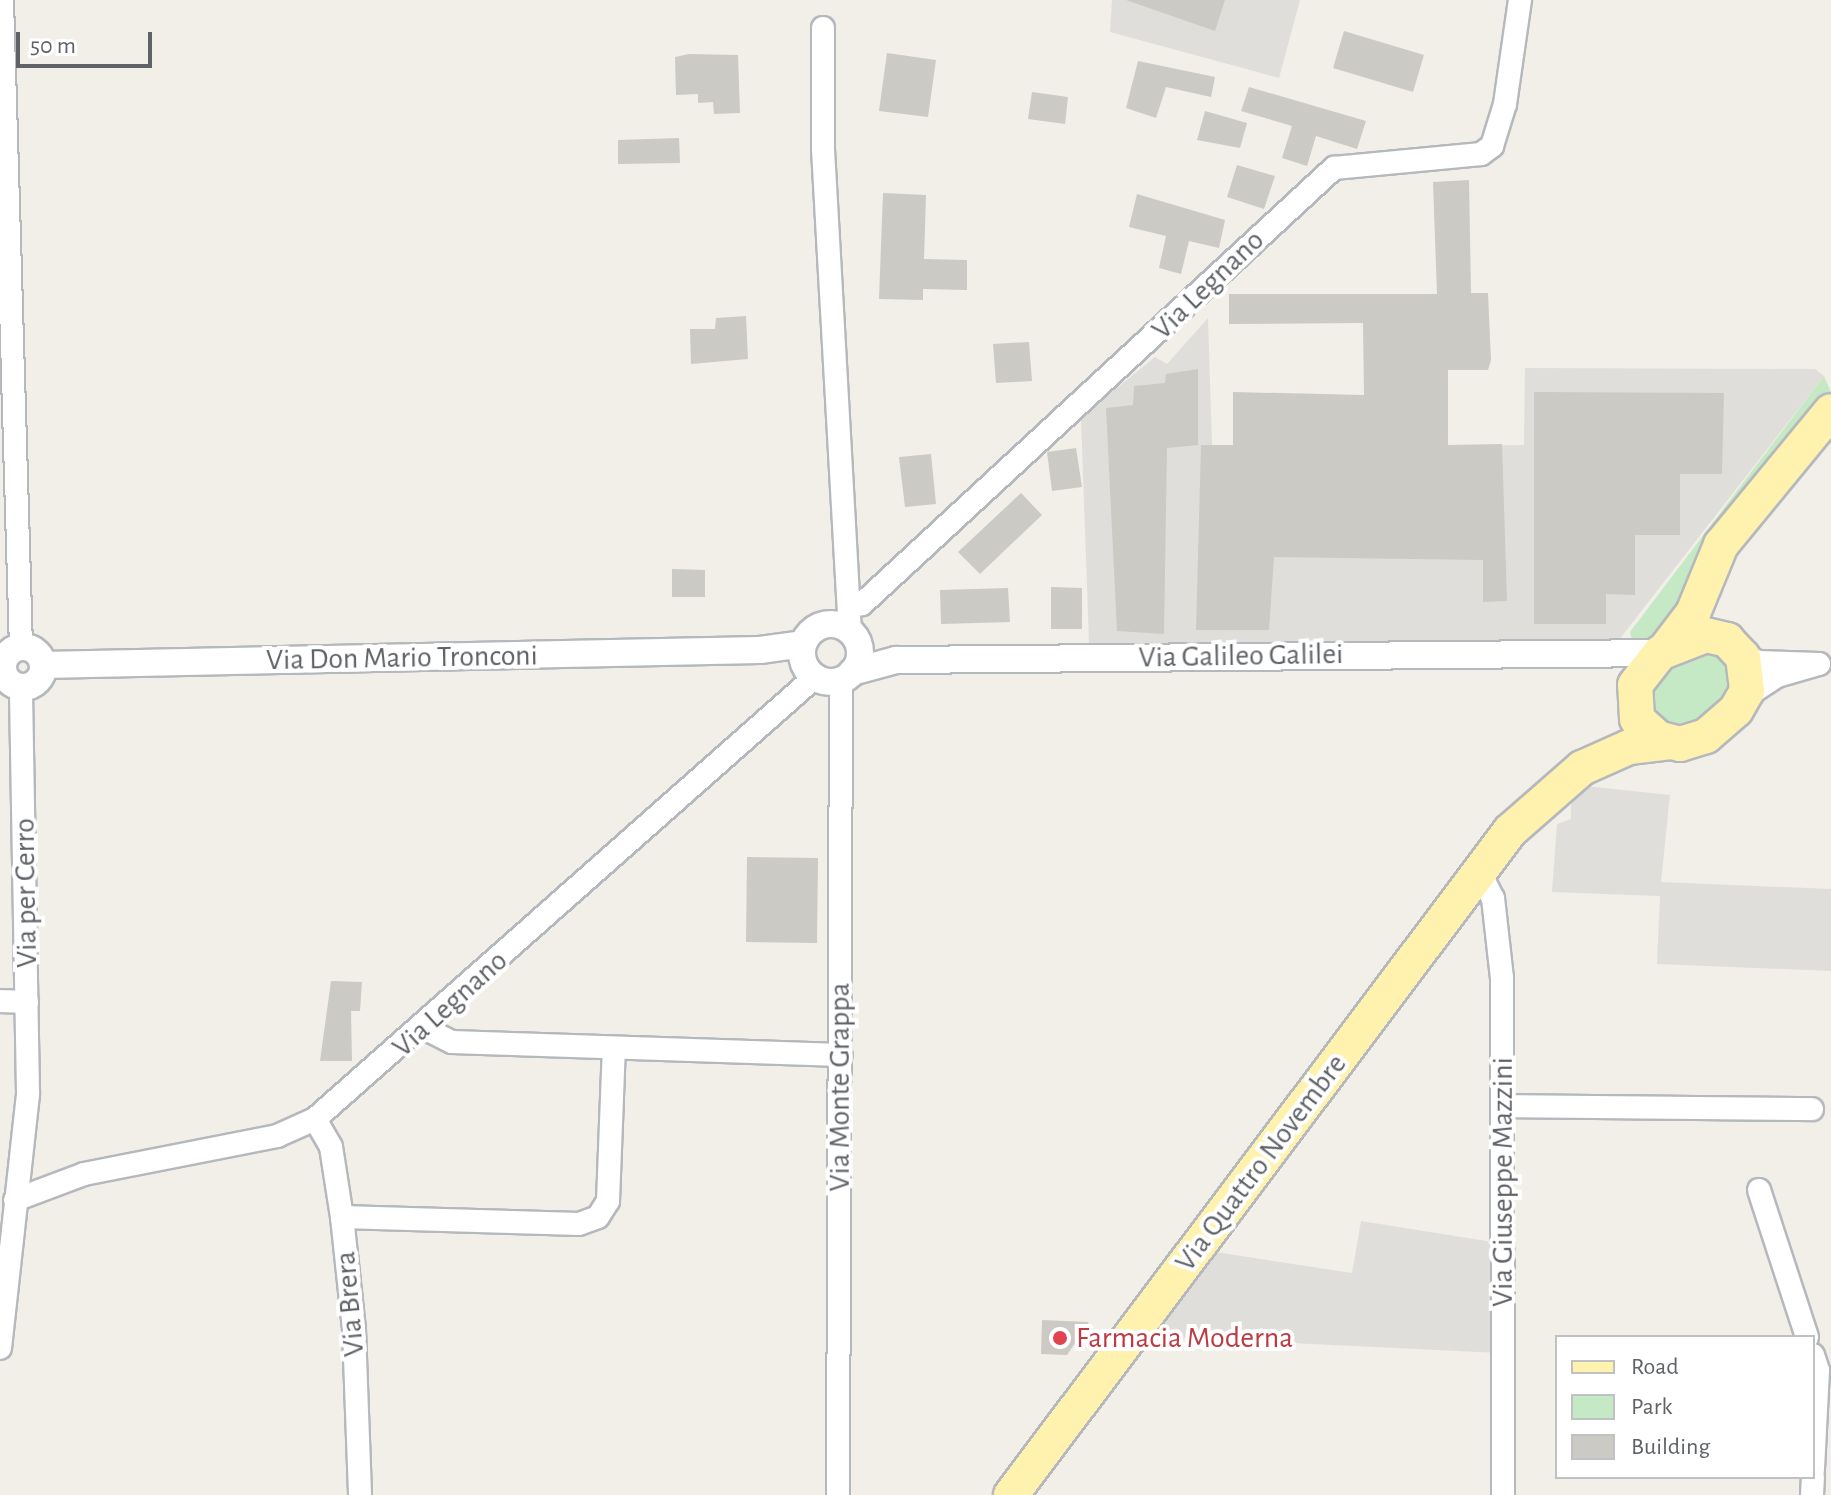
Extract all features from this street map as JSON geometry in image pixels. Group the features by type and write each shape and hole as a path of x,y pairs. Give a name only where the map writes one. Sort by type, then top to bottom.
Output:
{"main road":[{"path":"1751,514 1724,560 1716,595 1719,617 1748,671 1742,699 1706,736 1671,742 1642,725 1633,699 1643,669 1687,624 1716,553 1751,514 1831,411"},
{"path":"1660,653 1698,634 1736,648"},
{"name":"Via Quattro Novembre","path":"1011,1495 1480,873 1549,771 1620,722 1633,699"},
{"name":"Via Quattro Novembre","path":"1510,831 1582,768 1629,747 1671,742"}],"street":[{"path":"2,0 21,647"},
{"name":"Via Legnano","path":"853,627 862,604 1334,168 1481,154 1492,146 1505,104 1520,0"},
{"path":"823,28 823,149 853,627 847,676"},
{"path":"808,662 823,625 853,627"},
{"name":"Via Galileo Galilei","path":"853,627 896,660"},
{"path":"21,647 33,649 43,665 37,681 21,687 10,683 1,666 6,655 21,647"},
{"path":"1736,648 1758,662 1825,665"},
{"name":"Via Don Mario Tronconi","path":"43,665 760,650 808,662"},
{"name":"Via Galileo Galilei","path":"808,662 847,676 896,660 1512,653 1585,657 1660,653"},
{"name":"Via Galileo Galilei","path":"1585,657 1621,671 1633,699"},
{"name":"Via Legnano","path":"15,1200 84,1174 277,1136 315,1119 424,1028 808,662"},
{"path":"1742,699 1777,676 1825,665"},
{"name":"Via Monte Grappa","path":"838,1495 847,676"},
{"name":"Via per Cerro","path":"0,1348 28,1093 21,687"},
{"name":"Via Giuseppe Mazzini","path":"1480,873 1493,898 1501,946 1503,1495"},
{"name":"Via per Cerro","path":"0,1001 27,1002"},
{"path":"424,1028 452,1042 841,1055"},
{"path":"342,1217 589,1222 608,1201 614,1048"},
{"path":"1503,1106 1812,1109"},
{"name":"Via Brera","path":"315,1119 331,1147 342,1217 354,1330 360,1495"},
{"path":"1759,1190 1806,1335"}],"shaded area":[{"path":"1112,0 1300,0 1279,78 1110,32"},
{"path":"1208,318 1212,445 1524,445 1525,368 1815,369 1824,376 1615,645 1089,643 1081,417 1155,357 1167,364"},
{"path":"1585,786 1670,795 1661,882 1831,889 1831,971 1657,964 1660,896 1552,892 1557,824 1571,819 1571,805"},
{"path":"1361,1221 1499,1243 1499,1353 1145,1336 1209,1251 1352,1273"}],"green space":[{"path":"1824,376 1831,392 1773,470 1670,634 1634,647 1630,632"},
{"path":"1700,647 1729,658 1734,694 1690,729 1654,723 1651,680"}],"building":[{"path":"1126,0 1225,0 1215,31"},
{"path":"1344,31 1424,55 1413,92 1333,68"},
{"path":"887,53 936,60 928,117 879,111"},
{"path":"689,54 738,55 740,113 714,114 713,102 698,103 698,94 676,95 675,57"},
{"path":"1138,61 1215,77 1211,97 1166,87 1156,118 1126,108"},
{"path":"1249,87 1366,121 1357,149 1316,136 1307,166 1282,158 1292,126 1241,111"},
{"path":"1032,92 1068,97 1065,124 1028,119"},
{"path":"1205,111 1247,123 1240,148 1197,140"},
{"path":"679,138 680,163 618,164 618,140"},
{"path":"1237,165 1275,176 1264,209 1227,197"},
{"path":"1469,180 1471,293 1488,293 1491,360 1488,370 1448,370 1448,445 1502,444 1507,601 1483,602 1483,560 1274,557 1269,630 1196,630 1201,445 1233,445 1233,392 1364,395 1363,323 1229,324 1229,294 1437,294 1433,182"},
{"path":"883,193 926,195 924,259 967,260 967,290 923,289 923,300 879,299"},
{"path":"1137,194 1225,220 1219,248 1189,241 1181,274 1159,268 1166,236 1129,227"},
{"path":"746,316 748,359 691,364 690,329 715,329 716,318"},
{"path":"1029,342 1032,381 996,383 993,344"},
{"path":"1198,369 1198,445 1167,448 1164,634 1117,631 1106,408 1133,405 1134,386 1165,383 1166,374"},
{"path":"1534,392 1724,393 1722,474 1680,474 1680,535 1635,535 1635,595 1606,594 1606,624 1534,624"},
{"path":"1076,448 1082,487 1052,491 1047,452"},
{"path":"931,454 936,504 905,507 899,457"},
{"path":"1021,493 1042,515 980,574 958,552"},
{"path":"672,569 705,570 705,597 672,597"},
{"path":"1051,587 1082,588 1082,629 1051,629"},
{"path":"1008,588 1010,622 941,624 940,590"},
{"path":"747,857 818,858 817,943 746,942"},
{"path":"331,981 362,982 360,1011 351,1011 352,1061 320,1061"},
{"name":"Farmacia Moderna","path":"1042,1320 1089,1322 1067,1355 1041,1354"}],"place":[{"name":"Farmacia Moderna","path":"1060,1338"}]}
